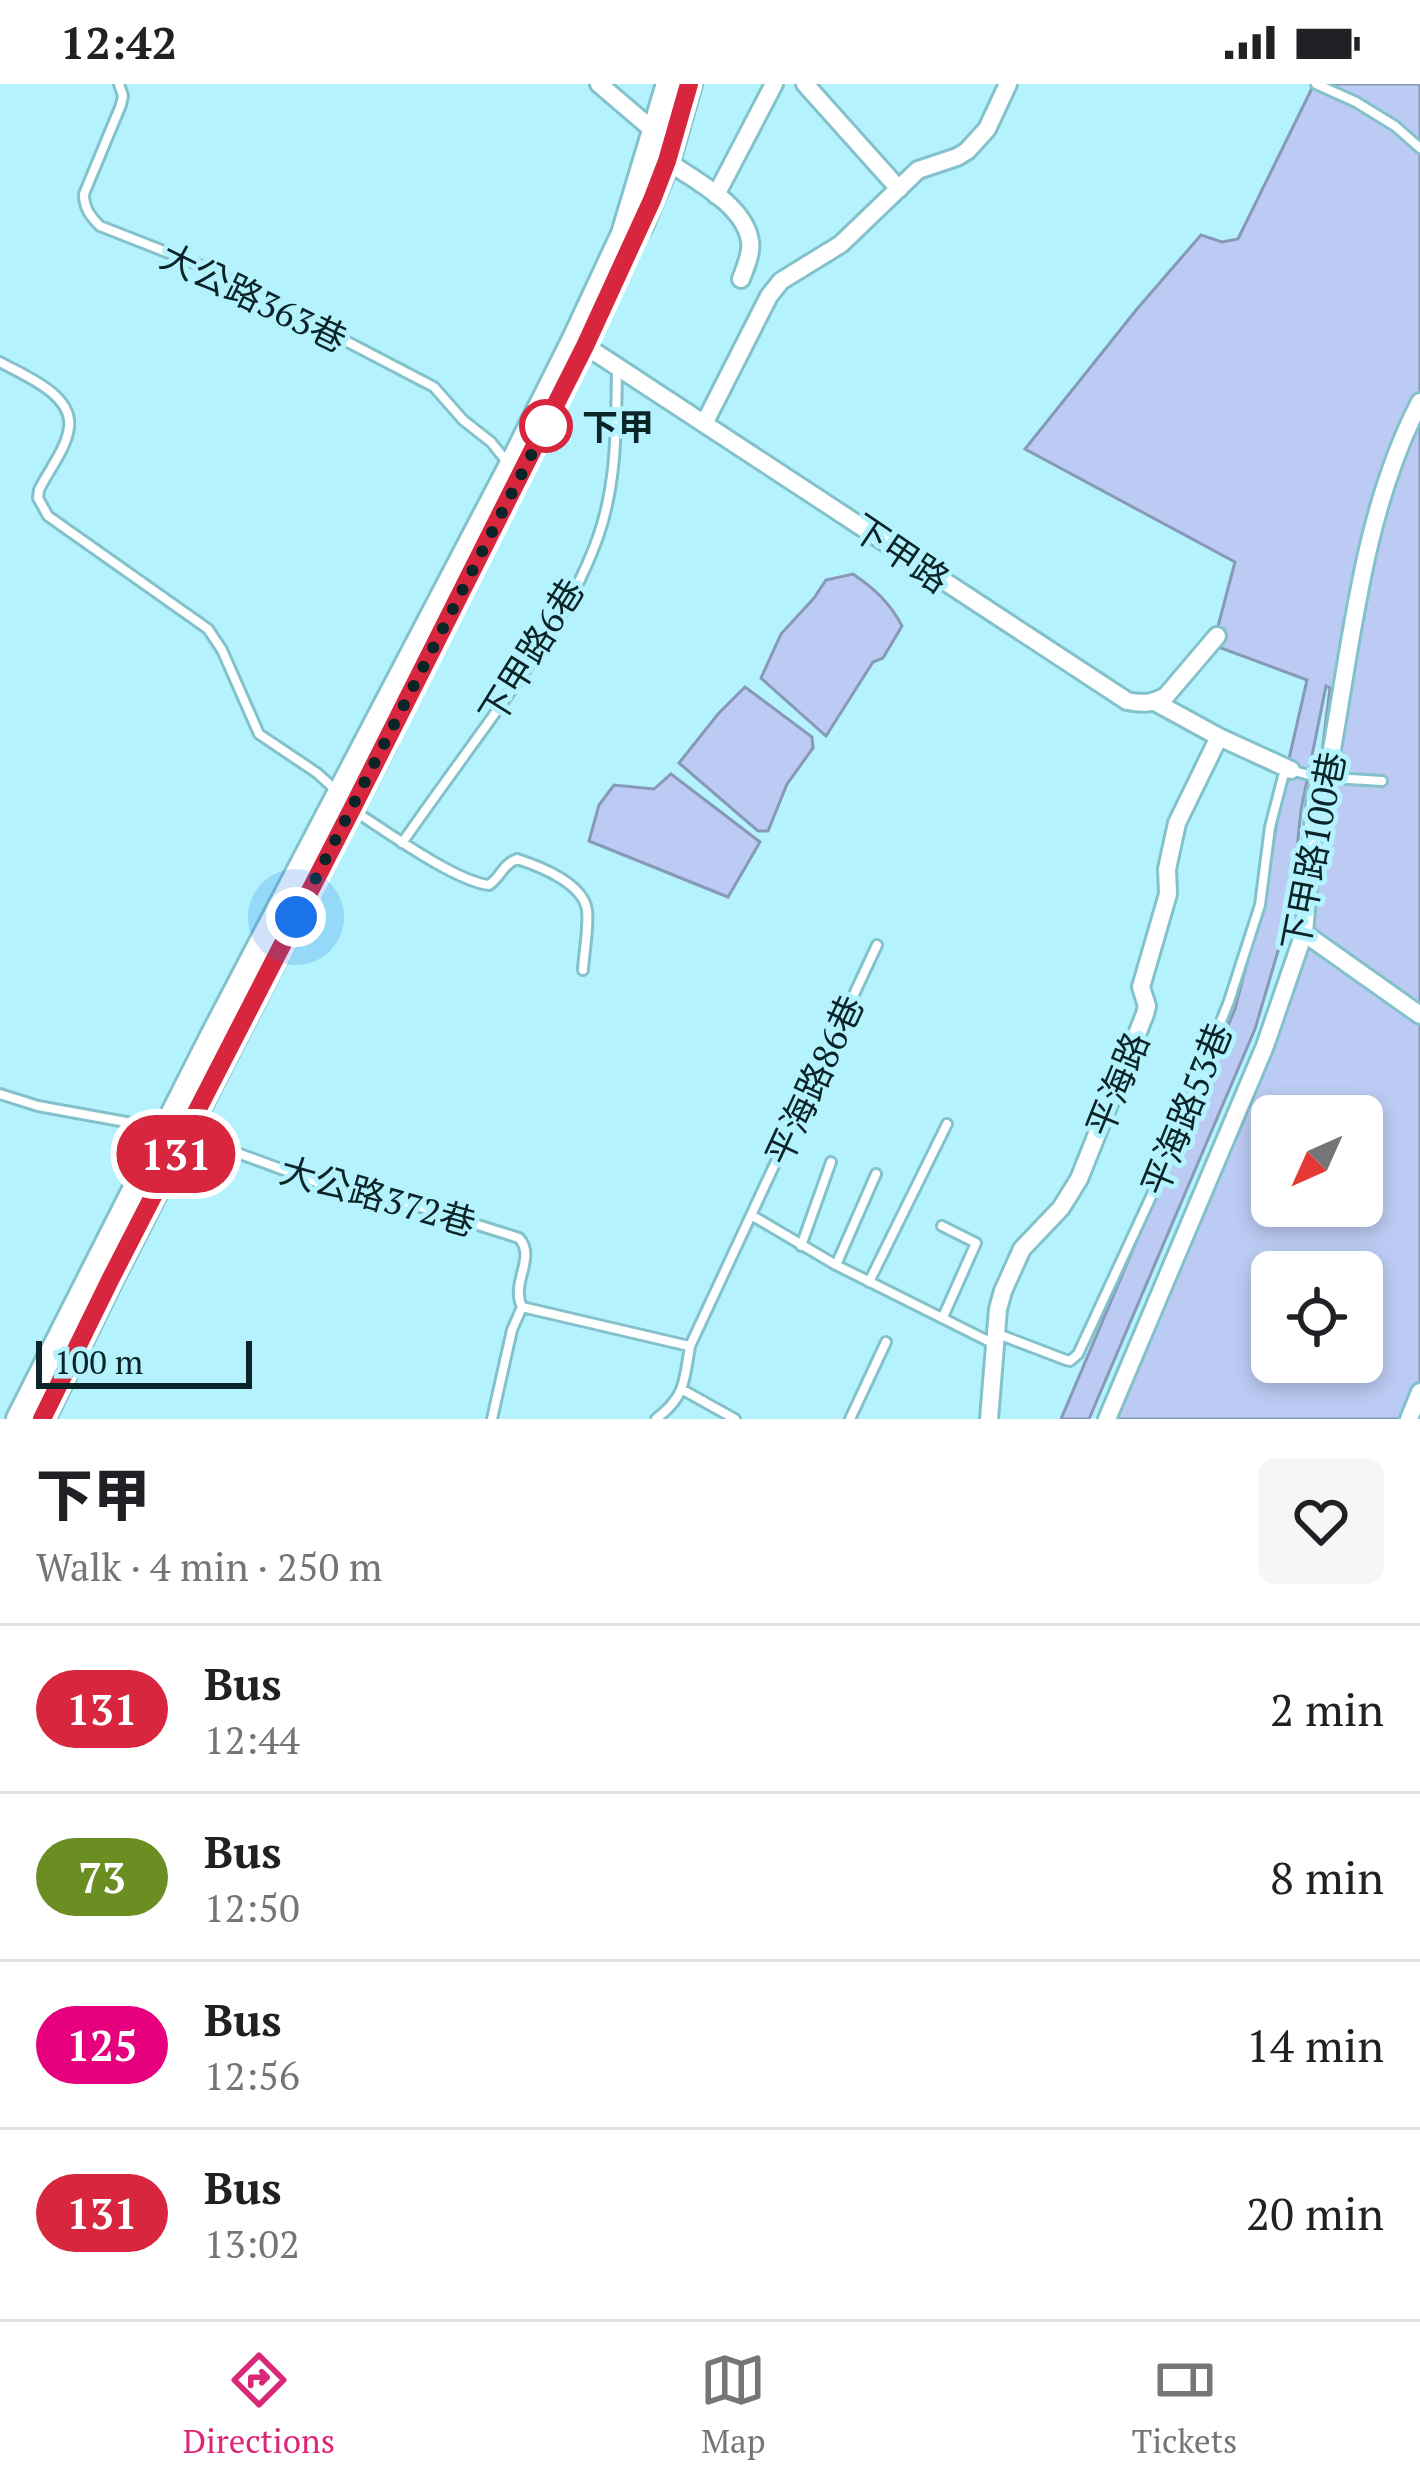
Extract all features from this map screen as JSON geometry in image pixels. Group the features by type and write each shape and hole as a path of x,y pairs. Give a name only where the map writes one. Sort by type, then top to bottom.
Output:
{"main road":[{"path":"580,343 624,234 669,84"},
{"path":"20,1419 176,1132 517,470 667,161 689,84"},
{"path":"42,1419 176,1132"}],"street":[{"path":"599,84 654,131"},
{"path":"716,195 773,84"},
{"path":"806,84 899,189"},
{"path":"705,422 781,281 841,244 918,170 957,158 977,141 1008,84"},
{"path":"667,161 716,195 741,221 750,241 741,279"},
{"name":"下甲路","path":"580,343 1113,694 1142,704 1155,702 1288,769"},
{"name":"下甲路100巷","path":"1107,1419 1265,1046 1304,933 1316,793 1331,755 1377,514 1403,434 1420,402"},
{"path":"1155,702 1166,696 1217,637"},
{"name":"平海路","path":"989,1419 1003,1291 1015,1259 1072,1191 1145,1015 1141,987 1168,894 1167,868 1177,823 1219,737"},
{"path":"1304,933 1420,1015"},
{"path":"1409,1419 1420,1392"}],"lane":[{"name":"大公路363巷","path":"118,84 121,105 84,194 90,216 100,226 202,266 434,387 517,470"},
{"path":"1316,84 1356,102 1420,148"},
{"path":"0,362 55,395 67,412 69,430 39,490 48,516 208,628 259,734 402,842 473,883 489,886 517,859 575,890 586,908 583,970"},
{"name":"下甲路6巷","path":"402,842 566,609 599,533 606,503 615,453 617,368"},
{"path":"1288,769 1320,777 1382,781"},
{"name":"平海路53巷","path":"996,1339 1070,1361 1078,1354 1156,1186 1229,1001 1261,904 1270,827 1288,769"},
{"name":"平海路86巷","path":"683,1390 690,1346 877,945"},
{"path":"0,1094 38,1106 176,1132"},
{"path":"869,1282 947,1124"},
{"name":"大公路372巷","path":"176,1132 360,1198 410,1204 518,1238 527,1254 516,1290 522,1307"},
{"path":"801,1246 830,1162"},
{"path":"836,1265 876,1174"},
{"path":"751,1215 869,1282 996,1339"},
{"path":"942,1226 976,1243 943,1317"},
{"path":"492,1419 512,1330 522,1307 690,1346"},
{"path":"850,1419 886,1342"},
{"path":"656,1419 677,1402 683,1390 735,1419"}],"water":[{"path":"1314,84 1420,84 1420,1419 1108,1419 1281,1022 1307,872 1330,688 1326,686 1301,810 1291,907 1255,1029 1089,1419 1061,1419 1235,1009 1265,893 1307,680 1213,645 1235,562 1025,449 1201,235 1222,242 1238,239"},
{"path":"853,574 881,597 902,626 826,736 761,678 781,634 826,580"},
{"path":"745,687 812,737 813,748 787,784 768,831 758,831 679,763"},
{"path":"671,774 760,842 728,897 589,841 599,805 614,785 654,789"}],"bus line":[{"name":"131","path":"42,1419 585,346 652,200 689,84"}],"place":[{"name":"下甲","path":"546,426"}],"route":[{"path":"296,917 546,426"}]}
